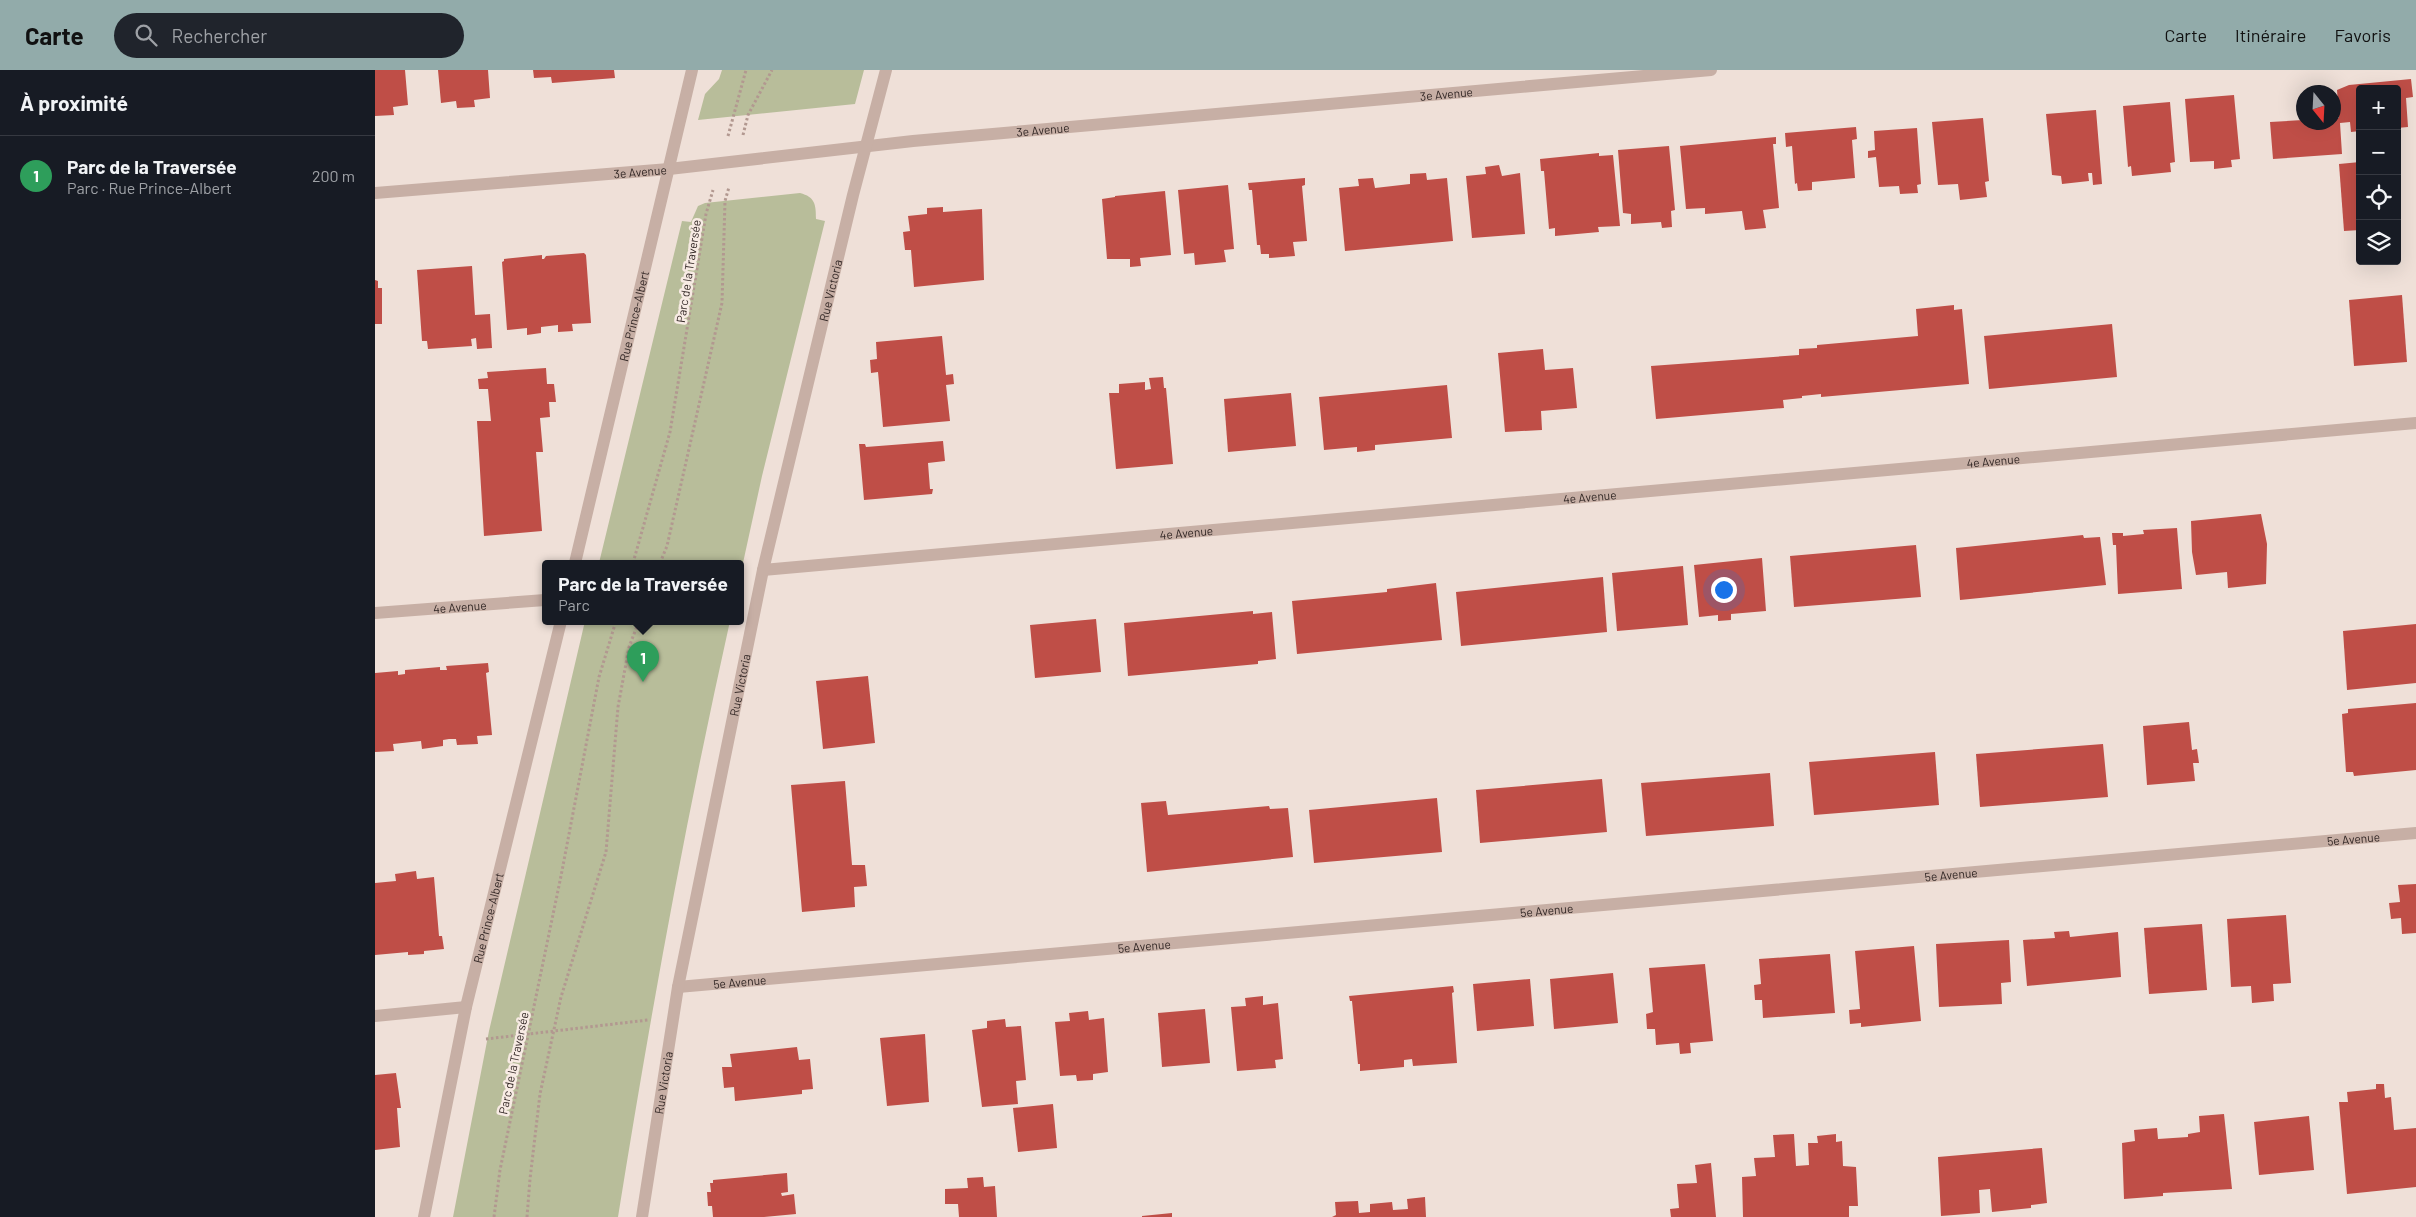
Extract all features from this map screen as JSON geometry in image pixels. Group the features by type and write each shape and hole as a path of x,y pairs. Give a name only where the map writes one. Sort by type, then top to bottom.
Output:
{"street":[{"name":"Rue Prince-Albert","path":"576,560 692,70"},
{"name":"Rue Victoria","path":"642,1217 678,987 763,570 865,146 886,70"},
{"name":"3e Avenue","path":"375,193 669,169 865,146 1711,70"},
{"name":"4e Avenue","path":"763,570 2416,423"},
{"name":"4e Avenue","path":"375,613 542,600"},
{"name":"Rue Prince-Albert","path":"423,1217 466,1007 560,625"},
{"name":"5e Avenue","path":"678,987 2416,832"},
{"path":"375,1016 466,1007"}],"path":[{"name":"Parc de la Traversée","path":"634,560 670,432 706,214 746,70"},
{"path":"661,560 667,546 722,304 725,201 748,115 772,70"},
{"name":"Parc de la Traversée","path":"494,1217 500,1170 599,677 615,625"},
{"path":"527,1217 529,1179 540,1094 561,997 606,852 618,707 629,647 637,625"},
{"path":"459,1042 674,1018"}],"green space":[{"path":"722,70 864,70 855,104 698,120 705,94 719,79"},
{"path":"800,193 809,197 814,202 816,219 825,221 762,476 744,560 600,560 682,221 691,222 698,206 705,203"},
{"path":"584,625 729,625 698,769 669,918 618,1217 453,1217 489,1031"}],"building":[{"path":"375,70 405,70 408,105 393,107 394,115 375,116"},
{"path":"438,70 488,70 490,98 474,100 475,107 457,108 456,101 441,103"},
{"path":"533,70 614,70 615,78 552,83 551,77 534,78"},
{"path":"2411,79 2413,97 2406,98 2408,127 2401,128 2401,85 2356,85 2356,131 2351,132 2350,122 2341,123 2341,88 2349,85"},
{"path":"2234,95 2240,159 2231,160 2232,167 2214,169 2214,161 2190,162 2185,99"},
{"path":"2170,102 2175,162 2170,163 2171,172 2132,176 2131,166 2128,167 2123,106"},
{"path":"2096,110 2102,184 2093,185 2092,173 2088,173 2089,181 2062,184 2061,176 2052,175 2046,114"},
{"path":"1983,118 1989,181 1985,182 1987,197 1960,200 1958,184 1938,185 1932,122"},
{"path":"2296,120 2296,130 2340,130 2342,154 2273,159 2270,122"},
{"path":"1856,127 1857,139 1852,140 1855,178 1812,182 1812,190 1798,191 1797,183 1795,184 1792,146 1786,147 1785,133"},
{"path":"1917,128 1921,184 1917,185 1918,193 1900,194 1899,186 1879,187 1876,157 1868,158 1868,151 1875,150 1874,131"},
{"path":"1776,137 1776,144 1773,144 1779,208 1763,210 1766,228 1745,230 1742,211 1705,214 1705,208 1686,209 1680,146"},
{"path":"1669,146 1675,210 1671,211 1672,227 1662,228 1661,222 1631,224 1631,214 1623,213 1618,150"},
{"path":"1599,153 1599,156 1613,155 1620,226 1598,227 1599,232 1555,236 1555,228 1549,229 1544,171 1541,171 1540,159"},
{"path":"2356,162 2356,230 2344,231 2339,164"},
{"path":"1499,165 1502,176 1520,173 1525,234 1472,238 1466,176 1486,174 1485,167"},
{"path":"1426,173 1427,180 1447,178 1453,241 1345,251 1339,188 1359,186 1358,179 1373,178 1375,188 1410,184 1410,174"},
{"path":"1305,178 1305,185 1302,186 1307,241 1293,242 1295,256 1269,258 1269,254 1261,254 1260,245 1257,245 1252,190 1249,190 1248,183"},
{"path":"1228,185 1234,249 1224,250 1226,262 1195,265 1194,253 1184,254 1178,190"},
{"path":"1165,191 1171,255 1140,258 1141,266 1130,267 1130,259 1107,259 1102,199"},
{"path":"943,207 943,212 982,209 984,280 914,287 911,250 905,250 903,232 910,231 908,216 927,214 927,208"},
{"path":"584,253 586,255 591,323 572,324 573,331 558,332 558,325 541,327 541,333 527,335 527,328 507,330 502,262 504,259 542,255 542,259 544,259 546,256"},
{"path":"472,266 475,315 490,314 492,348 477,349 476,338 471,339 472,346 428,349 427,341 422,341 417,270"},
{"path":"375,280 378,281 378,288 382,288 382,324 375,324"},
{"path":"2402,295 2407,362 2354,366 2349,300"},
{"path":"1954,305 1954,310 1962,309 1969,384 1821,397 1821,394 1802,396 1802,398 1783,400 1784,408 1656,419 1651,366 1799,355 1799,349 1817,348 1817,345 1918,336 1916,309"},
{"path":"2112,324 2117,377 1989,389 1984,336"},
{"path":"942,336 946,375 953,374 954,384 946,385 950,421 883,427 878,372 871,373 870,360 877,359 876,342"},
{"path":"1543,349 1545,370 1573,368 1577,408 1541,411 1542,430 1505,432 1498,353"},
{"path":"546,368 547,384 554,384 556,402 549,402 550,417 540,418 543,452 536,452 542,531 484,536 477,421 491,421 488,389 479,389 478,379 488,378 487,372"},
{"path":"1163,377 1164,388 1166,388 1173,464 1116,469 1109,393 1119,393 1119,384 1145,382 1145,390 1151,389 1149,378"},
{"path":"1447,385 1452,438 1375,445 1375,450 1357,452 1357,447 1324,450 1319,397"},
{"path":"1291,393 1296,446 1228,452 1224,399"},
{"path":"943,441 945,461 928,463 930,489 933,489 932,494 864,500 859,444 865,444 866,447"},
{"path":"2261,514 2267,544 2266,584 2228,588 2227,572 2196,575 2192,552 2191,521"},
{"path":"2177,528 2182,589 2118,594 2116,545 2113,545 2112,533 2123,533 2123,536 2144,534 2143,530"},
{"path":"2083,535 2084,538 2100,537 2106,585 1960,600 1956,548"},
{"path":"1916,545 1921,597 1794,607 1790,556"},
{"path":"1762,558 1766,611 1731,614 1731,620 1718,621 1718,615 1699,617 1694,565"},
{"path":"1683,566 1688,625 1617,631 1612,573"},
{"path":"1603,577 1607,632 1461,646 1456,592"},
{"path":"1436,583 1442,640 1297,654 1292,601 1387,592 1387,589"},
{"path":"1253,611 1253,614 1272,612 1276,659 1258,661 1258,664 1128,676 1124,623"},
{"path":"1096,619 1101,672 1035,678 1030,625"},
{"path":"2416,624 2416,683 2347,690 2343,631"},
{"path":"488,663 489,672 486,673 492,735 477,736 478,744 457,745 456,739 449,739 443,740 443,746 422,749 421,741 393,744 394,751 375,752 375,673 398,671 398,675 405,674 405,670 440,667 440,670 447,670 446,666"},
{"path":"868,676 875,743 823,749 816,681"},
{"path":"2416,703 2416,770 2354,776 2353,772 2346,772 2342,714 2348,713 2348,709"},
{"path":"2189,722 2192,750 2197,749 2199,763 2193,763 2195,781 2147,785 2143,726"},
{"path":"2103,744 2108,797 1980,807 1976,754"},
{"path":"1935,752 1939,805 1814,815 1809,762"},
{"path":"1770,773 1774,826 1646,836 1641,783"},
{"path":"1602,779 1607,832 1480,843 1476,790"},
{"path":"845,781 852,865 865,865 867,886 854,887 855,907 802,912 791,785"},
{"path":"1437,798 1442,852 1314,863 1309,810"},
{"path":"1166,801 1168,815 1269,806 1270,809 1288,808 1293,857 1147,872 1141,803"},
{"path":"416,871 417,879 434,877 439,936 442,936 444,949 424,951 424,954 408,955 408,952 375,955 375,883 396,881 395,874"},
{"path":"2416,884 2416,933 2402,934 2401,918 2391,919 2389,903 2400,902 2398,885"},
{"path":"2286,915 2291,983 2273,984 2274,1001 2252,1003 2251,986 2231,987 2227,919"},
{"path":"2202,924 2207,990 2149,994 2144,928"},
{"path":"2069,931 2070,937 2118,932 2121,977 2027,986 2023,940 2055,938 2054,932"},
{"path":"2009,940 2011,982 2001,983 2002,1004 1939,1007 1936,944"},
{"path":"1914,946 1921,1021 1861,1027 1861,1023 1850,1024 1849,1010 1860,1009 1855,951"},
{"path":"1830,954 1835,1013 1763,1018 1762,1000 1755,1000 1754,985 1761,984 1759,959"},
{"path":"1705,964 1713,1041 1690,1043 1691,1053 1680,1054 1679,1043 1656,1045 1655,1029 1647,1029 1646,1014 1653,1012 1649,968"},
{"path":"1613,973 1618,1023 1554,1029 1550,979"},
{"path":"1530,979 1534,1026 1477,1031 1473,984"},
{"path":"1453,986 1457,1063 1413,1066 1412,1059 1404,1060 1404,1067 1360,1071 1352,1001 1350,1001 1349,996"},
{"path":"1263,996 1263,1005 1278,1003 1283,1059 1275,1060 1276,1068 1237,1071 1231,1007 1246,1006 1245,998"},
{"path":"1205,1009 1210,1063 1162,1067 1158,1013"},
{"path":"1088,1011 1089,1020 1104,1018 1108,1072 1093,1074 1093,1080 1077,1081 1076,1075 1060,1076 1055,1022 1070,1021 1069,1013"},
{"path":"1005,1019 1006,1027 1021,1026 1026,1080 1016,1081 1018,1104 982,1107 972,1030 987,1028 987,1021"},
{"path":"925,1034 929,1102 887,1106 880,1038"},
{"path":"797,1047 799,1060 810,1059 813,1089 802,1090 802,1094 735,1101 734,1087 724,1088 722,1067 732,1067 730,1054"},
{"path":"396,1073 401,1108 397,1108 400,1147 375,1150 375,1075"},
{"path":"2376,1084 2384,1084 2385,1098 2391,1097 2394,1130 2416,1128 2416,1187 2347,1194 2339,1102 2348,1102 2347,1092 2376,1089"},
{"path":"1053,1104 1057,1148 1018,1152 1013,1108"},
{"path":"2224,1114 2232,1189 2163,1193 2163,1196 2124,1199 2122,1143 2135,1141 2134,1130 2157,1128 2158,1139 2188,1137 2188,1134 2200,1132 2199,1116"},
{"path":"2309,1116 2314,1170 2259,1175 2254,1122"},
{"path":"1794,1134 1796,1166 1809,1165 1808,1143 1818,1143 1817,1136 1836,1134 1836,1142 1842,1141 1843,1166 1856,1167 1858,1206 1849,1206 1849,1217 1743,1217 1742,1177 1756,1176 1754,1158 1775,1157 1773,1135"},
{"path":"2042,1148 2047,1203 2031,1205 2031,1208 1992,1212 1990,1189 1979,1190 1980,1213 1941,1216 1938,1157"},
{"path":"1711,1163 1716,1217 1671,1217 1670,1209 1679,1208 1677,1184 1697,1183 1695,1165"},
{"path":"787,1173 788,1192 781,1193 782,1196 794,1194 796,1214 764,1217 713,1217 712,1206 708,1206 707,1192 711,1192 710,1183 713,1183 713,1180"},
{"path":"983,1177 984,1187 995,1186 997,1217 959,1217 958,1204 945,1204 945,1189 968,1188 967,1178"},
{"path":"1425,1197 1426,1217 1332,1217 1336,1215 1335,1202 1358,1201 1359,1213 1370,1212 1370,1204 1392,1202 1393,1210 1408,1209 1407,1199"},
{"path":"1172,1213 1172,1217 1142,1217 1142,1216"}],"place":[{"name":"Parc de la Traversée","path":"643,682"}]}
